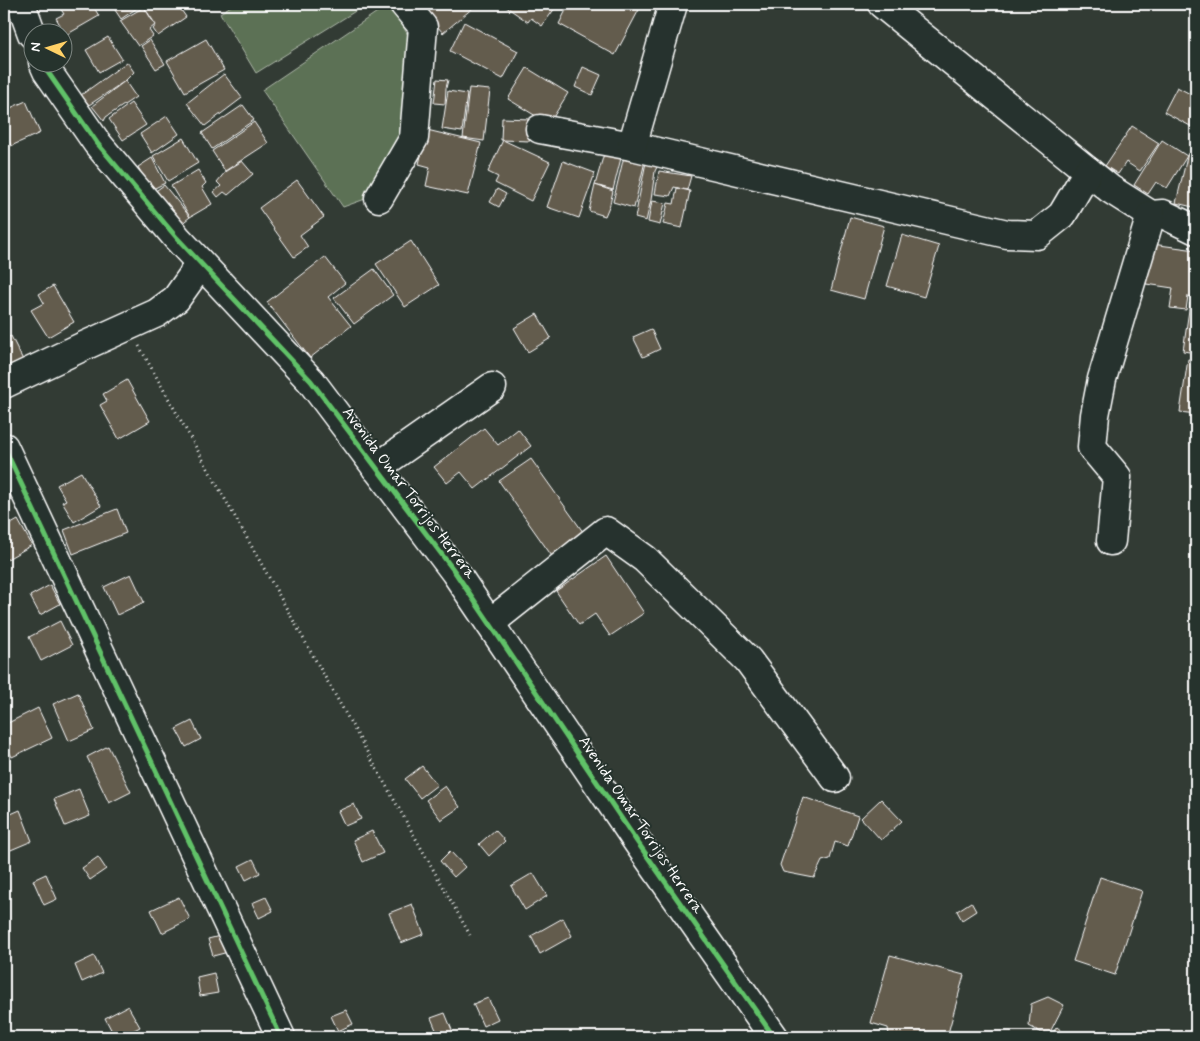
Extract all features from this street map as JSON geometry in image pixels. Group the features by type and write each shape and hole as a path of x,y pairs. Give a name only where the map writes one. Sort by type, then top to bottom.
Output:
{"street":[{"path":"21,4 28,22"},
{"path":"379,198 414,138 423,27 404,4"},
{"path":"632,146 673,4"},
{"path":"882,4 1110,189 1150,215 1163,214 1196,230"},
{"name":"Avenida Omar Torrijos Herrera","path":"47,72 97,143 177,238 311,382 455,572 638,842 774,1037"},
{"path":"540,129 632,146 1007,234 1037,235 1062,215 1088,171"},
{"path":"1111,541 1117,477 1092,447 1095,415 1102,379 1150,215"},
{"path":"4,384 157,313 176,299 193,275 198,261"},
{"path":"376,468 492,387"},
{"path":"4,448 281,1037"},
{"path":"490,623 606,531 645,559 748,660 834,778"}],"path":[{"path":"128,326 470,935"}],"green space":[{"path":"234,4 365,5 256,73 220,13"},
{"path":"389,4 416,49 407,136 368,198 343,207 262,90"}],"building":[{"path":"92,4 99,16 72,32 72,22 58,22 56,18 64,14 58,5"},
{"path":"111,4 143,4 121,19"},
{"path":"149,4 177,4 186,17 158,36 153,29 156,25 144,7"},
{"path":"423,4 472,4 474,7 443,33 420,6"},
{"path":"502,4 558,4 542,26 531,18 528,22"},
{"path":"569,4 642,4 615,55 559,24"},
{"path":"144,7 155,25 149,30 153,36 138,46 120,21"},
{"path":"464,22 518,51 503,79 450,51"},
{"path":"108,37 122,59 99,72 86,50"},
{"path":"206,39 224,70 185,92 167,61"},
{"path":"150,40 165,64 156,69 141,46"},
{"path":"127,62 134,72 125,81 89,105 81,95"},
{"path":"583,67 601,75 592,95 575,87"},
{"path":"527,68 568,93 549,124 508,99"},
{"path":"224,74 242,98 205,126 187,103"},
{"path":"437,79 448,80 445,104 434,103"},
{"path":"125,81 136,97 106,117 104,121 92,106"},
{"path":"1177,87 1196,97 1196,129 1164,112"},
{"path":"469,88 490,90 484,141 463,138"},
{"path":"448,91 467,94 462,132 442,129"},
{"path":"4,100 8,109 26,101 40,133 11,146 7,136 4,138"},
{"path":"131,103 146,125 123,140 109,119"},
{"path":"243,105 254,120 212,149 202,133"},
{"path":"167,116 179,134 152,153 140,134"},
{"path":"502,118 530,119 530,141 501,140"},
{"path":"254,122 268,143 225,171 212,151"},
{"path":"1132,126 1159,143 1140,171 1126,162 1118,174 1105,166"},
{"path":"427,130 481,143 468,195 426,186 430,167 419,164"},
{"path":"183,138 198,163 168,181 153,156"},
{"path":"503,140 550,162 531,201 495,183 498,177 488,172"},
{"path":"1162,140 1187,156 1167,188 1156,182 1148,194 1134,185"},
{"path":"605,150 622,154 613,190 595,185"},
{"path":"625,152 645,161 634,208 613,202"},
{"path":"1188,153 1196,155 1196,195 1193,207 1176,203"},
{"path":"152,158 165,183 151,190 138,167"},
{"path":"242,161 253,174 228,195 224,192 218,197 214,192 221,186 217,182 226,171"},
{"path":"563,161 595,173 579,218 547,207"},
{"path":"646,162 658,165 655,171 646,221 635,218"},
{"path":"198,170 206,183 202,187 212,204 190,217 171,186"},
{"path":"659,171 691,176 687,190 674,187 670,196 655,194"},
{"path":"297,180 324,217 300,235 308,247 294,257 259,208"},
{"path":"164,185 190,217 175,229 150,195"},
{"path":"595,185 613,191 605,216 589,211"},
{"path":"677,188 690,191 682,228 663,224 668,203 674,204"},
{"path":"497,189 506,194 499,207 490,202"},
{"path":"652,201 665,203 660,225 648,222"},
{"path":"850,217 884,226 864,299 831,290"},
{"path":"902,235 939,246 924,297 887,286"},
{"path":"411,241 439,285 405,307 376,264"},
{"path":"1152,244 1196,250 1194,297 1188,296 1186,310 1170,308 1173,288 1146,284"},
{"path":"325,257 345,283 328,297 351,326 310,358 267,302"},
{"path":"374,269 393,295 354,324 334,298"},
{"path":"53,286 74,322 48,337 31,310 44,303 39,294"},
{"path":"1190,303 1196,303 1196,353 1183,351"},
{"path":"537,314 551,338 528,352 514,328"},
{"path":"651,329 660,349 643,357 633,337"},
{"path":"11,336 25,364 4,374 4,339"},
{"path":"1188,359 1196,360 1196,414 1180,412"},
{"path":"127,380 150,421 119,439 100,405 107,401 103,394"},
{"path":"484,428 498,445 518,429 531,446 475,489 461,472 447,483 434,467"},
{"path":"531,459 586,536 554,559 499,481"},
{"path":"81,472 101,506 74,522 62,502 66,500 57,485"},
{"path":"117,509 126,533 73,554 64,530"},
{"path":"18,520 32,545 4,561 4,528"},
{"path":"606,556 644,613 610,636 595,614 579,625 556,591"},
{"path":"131,574 144,602 117,615 104,587"},
{"path":"50,585 60,604 40,615 30,596"},
{"path":"60,621 72,645 41,661 29,637"},
{"path":"78,693 94,730 69,741 53,704"},
{"path":"38,708 52,738 12,757 4,741 4,725"},
{"path":"192,721 201,739 186,747 176,729"},
{"path":"108,746 131,792 109,803 87,757"},
{"path":"422,766 437,785 420,798 405,779"},
{"path":"445,786 460,807 441,820 426,800"},
{"path":"79,789 90,816 65,826 54,799"},
{"path":"803,797 858,816 848,846 835,842 830,859 822,861 814,878 783,872 780,865"},
{"path":"881,799 902,821 881,840 861,818"},
{"path":"354,804 361,819 345,826 338,811"},
{"path":"20,810 32,841 6,852 4,845 4,817"},
{"path":"495,830 505,841 489,856 479,844"},
{"path":"372,831 383,853 363,862 353,840"},
{"path":"450,851 465,867 454,877 440,861"},
{"path":"98,857 106,869 90,880 82,868"},
{"path":"253,859 260,873 246,880 239,866"},
{"path":"533,873 547,896 525,910 511,886"},
{"path":"46,874 57,899 44,905 33,880"},
{"path":"1100,877 1142,891 1115,975 1073,961"},
{"path":"179,897 190,919 162,933 151,910"},
{"path":"266,897 273,911 259,918 252,903"},
{"path":"971,902 976,911 962,920 957,911"},
{"path":"412,904 424,934 401,943 389,913"},
{"path":"563,918 572,936 540,954 531,936"},
{"path":"228,934 232,951 213,956 208,939"},
{"path":"890,955 964,975 947,1037 889,1035 888,1028 871,1023"},
{"path":"94,956 102,973 82,982 75,965"},
{"path":"214,973 218,993 200,996 197,977"},
{"path":"1048,997 1064,1005 1048,1036 1029,1026 1031,1004"},
{"path":"488,998 498,1019 483,1026 473,1004"},
{"path":"128,1006 140,1027 121,1037 115,1037 105,1018"},
{"path":"346,1010 353,1024 338,1031 331,1016"},
{"path":"445,1013 454,1035 439,1037 431,1018"},
{"path":"1057,1027 1069,1037 1049,1037"}],"cycle path":[{"path":"48,72 97,143 177,238 311,381 455,572 638,843 774,1037"},
{"path":"4,447 281,1037"}]}
